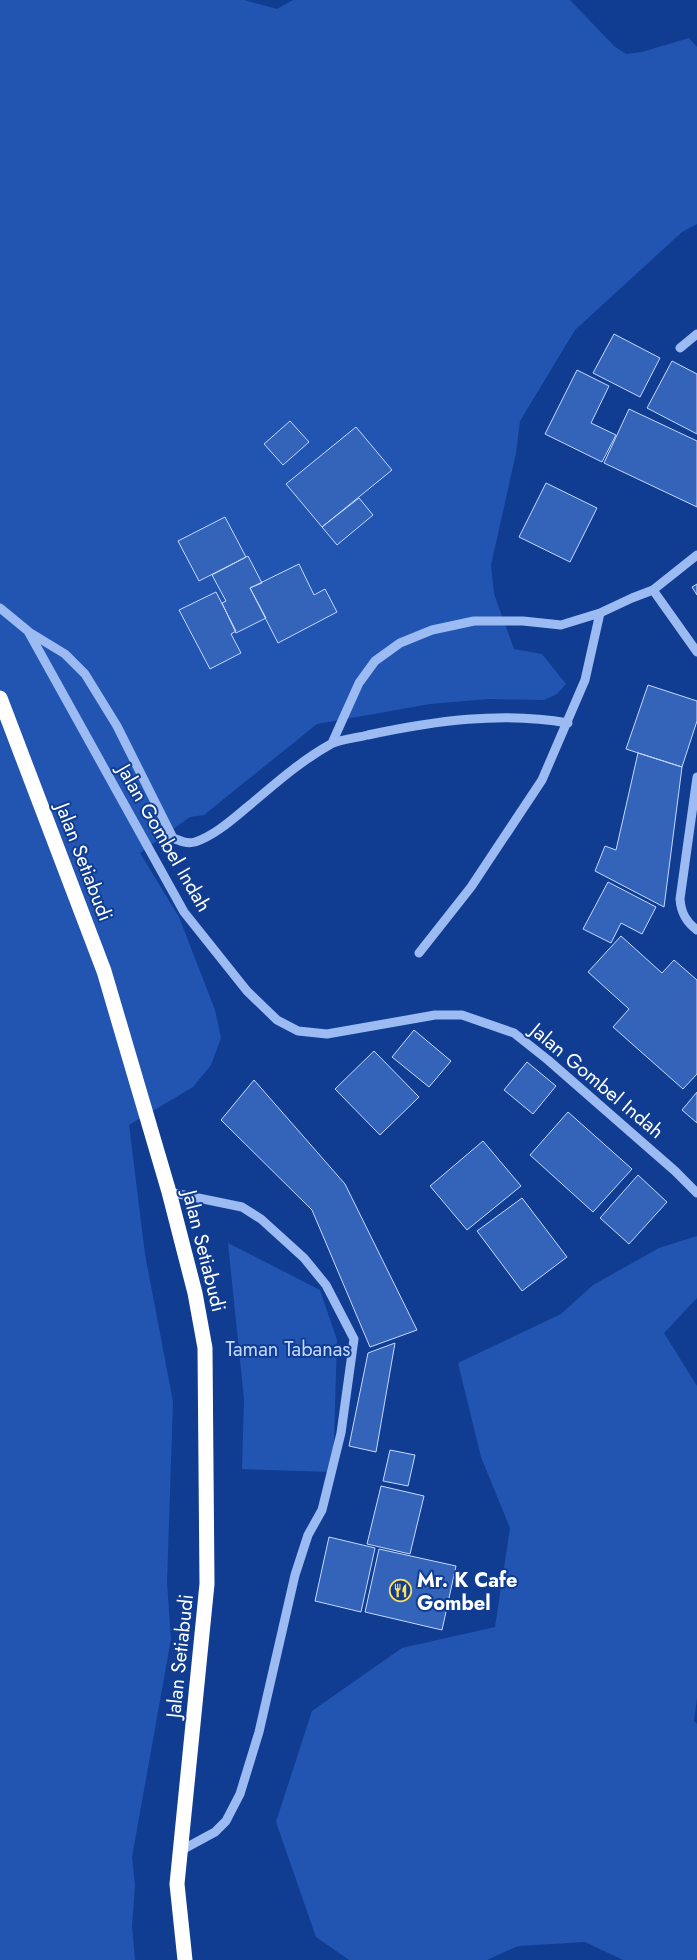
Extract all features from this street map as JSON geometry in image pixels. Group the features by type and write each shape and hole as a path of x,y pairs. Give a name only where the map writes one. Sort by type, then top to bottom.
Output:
{"highway":[{"name":"Jalan Setiabudi","path":"0,698 104,971 169,1192 195,1293 205,1348 207,1584 177,1884 185,1960"}],"street":[{"path":"680,348 697,334"},
{"path":"332,743 359,683 375,661 400,643 432,630 474,621 523,621 561,625 600,613 653,590 697,555"},
{"path":"653,590 697,652"},
{"name":"Jalan Gombel Indah","path":"0,608 28,631 184,912 247,991 278,1020 298,1031 327,1034 435,1015 462,1015 514,1034 556,1066 675,1171 697,1193"},
{"path":"418,953 470,887 542,780 585,680 600,613"},
{"path":"28,631 65,654 85,674 118,726 173,838 183,842 193,842 205,838 234,818 286,775 332,743 423,724 521,718 568,723"},
{"path":"697,777 680,899 684,915 689,924 697,930"},
{"path":"169,1192 242,1207 261,1219 304,1258 326,1284 354,1339 341,1433 322,1510 308,1535 295,1575 259,1732 240,1794 226,1821 215,1832 180,1852"}],"green space":[{"path":"0,0 244,0 277,9 293,0 570,0 614,46 626,54 642,52 689,38 697,47 697,224 682,232 575,330 520,421 516,453 491,565 494,594 514,649 542,654 566,684 557,694 544,700 488,699 430,704 317,724 204,815 190,817 140,853 179,917 215,1010 221,1038 211,1065 193,1087 129,1125 145,1254 173,1402 167,1582 171,1639 132,1857 135,1885 132,1926 135,1960 0,1960"},
{"path":"697,1236 697,1298 664,1333 697,1386 697,1698 694,1721 697,1724 697,1960 623,1960 585,1942 518,1946 487,1960 349,1960 316,1937 276,1822 312,1711 402,1648 495,1627 510,1528 481,1457 458,1363 561,1314 593,1285 659,1248"},
{"name":"Taman Tabanas","path":"228,1243 320,1290 337,1340 333,1472 242,1469 244,1399"}],"building":[{"path":"614,334 660,358 640,397 593,373"},
{"path":"672,361 697,374 697,434 647,408"},
{"path":"577,370 609,386 591,423 616,435 602,462 545,434"},
{"path":"629,409 697,441 697,507 604,463"},
{"path":"290,421 309,442 283,465 264,444"},
{"path":"356,427 392,470 322,527 286,484"},
{"path":"546,483 597,508 570,562 519,537"},
{"path":"359,498 373,515 337,545 322,527"},
{"path":"225,517 246,557 199,581 178,541"},
{"path":"248,556 262,583 250,588 266,618 236,633 222,603 226,601 212,575"},
{"path":"299,564 314,595 325,589 337,612 278,643 250,588"},
{"path":"697,584 697,595 692,587"},
{"path":"216,592 236,631 231,634 241,653 210,669 179,610"},
{"path":"648,685 697,701 697,721 682,767 626,749"},
{"path":"638,753 682,767 664,907 595,871 605,846 616,850"},
{"path":"608,882 656,907 642,934 621,923 611,943 583,929"},
{"path":"621,936 662,973 674,960 697,980 697,1074 683,1089 613,1027 629,1009 588,972"},
{"path":"414,1030 451,1061 429,1087 392,1057"},
{"path":"374,1051 419,1097 380,1135 335,1089"},
{"path":"527,1062 556,1086 533,1114 504,1090"},
{"path":"254,1080 345,1184 417,1330 370,1347 312,1210 221,1120"},
{"path":"697,1092 697,1123 682,1110"},
{"path":"568,1112 632,1169 593,1212 530,1155"},
{"path":"483,1141 521,1186 467,1230 430,1186"},
{"path":"638,1175 667,1202 629,1244 600,1218"},
{"path":"522,1198 567,1257 522,1291 477,1231"},
{"path":"395,1343 376,1452 349,1446 368,1353"},
{"path":"390,1450 415,1455 408,1486 383,1481"},
{"path":"381,1486 424,1496 410,1554 367,1544"},
{"path":"329,1537 375,1548 361,1612 315,1601"},
{"path":"379,1549 456,1566 442,1630 365,1612"}],"place":[{"name":"Mr. K Cafe Gombel","path":"401,1591"}]}
